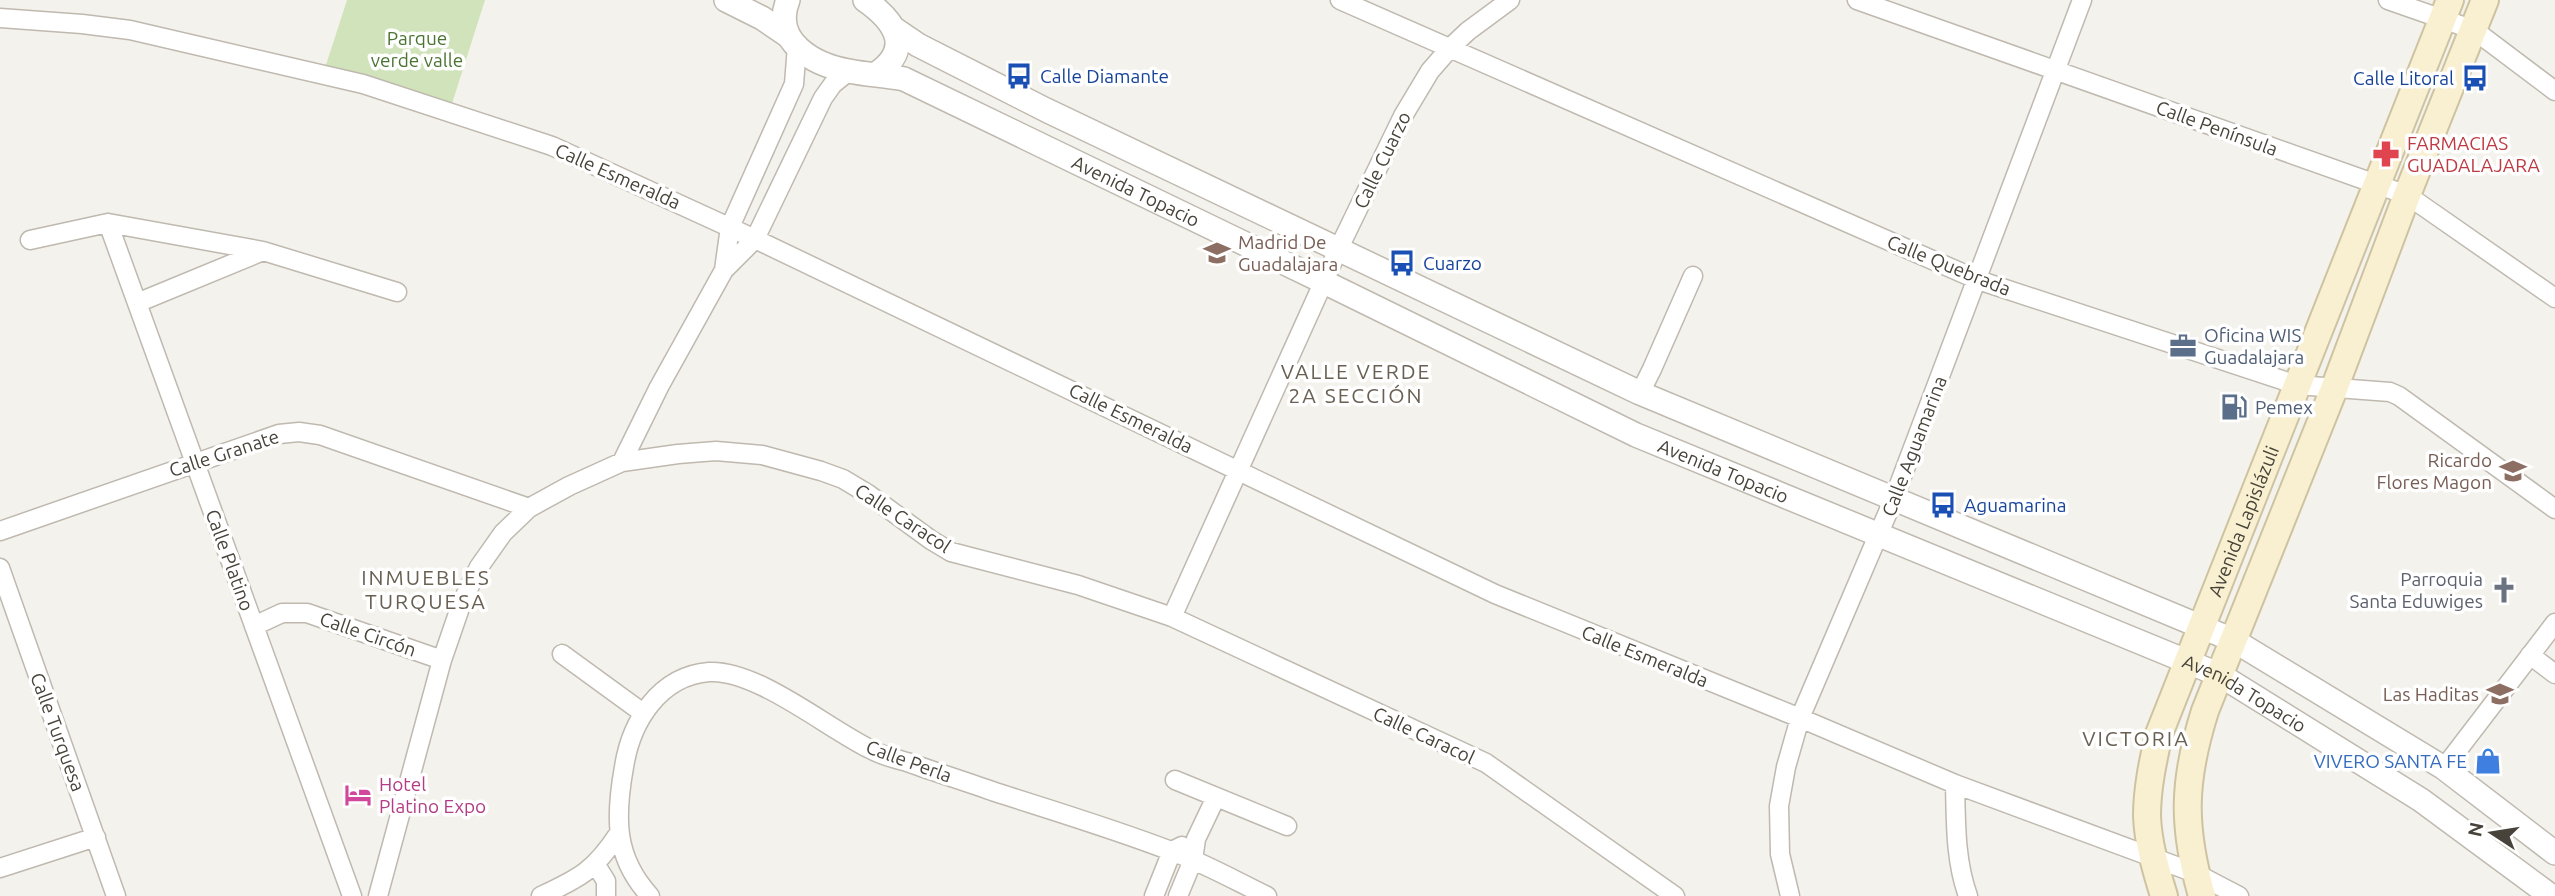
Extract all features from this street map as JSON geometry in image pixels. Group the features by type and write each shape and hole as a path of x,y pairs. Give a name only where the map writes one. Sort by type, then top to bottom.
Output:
{"main road":[{"name":"Avenida Lapislázuli","path":"2198,885 2189,849 2186,822 2193,749 2205,711 2485,0"},
{"name":"Avenida Lapislázuli","path":"2164,896 2153,858 2147,816 2150,775 2159,734 2446,9"}],"street":[{"path":"726,0 762,18 792,40"},
{"path":"724,270 730,227 794,85 792,40 783,18 788,0"},
{"name":"Avenida Topacio","path":"865,0 890,15 918,46 1023,99 1640,393 2233,640 2444,768 2555,853"},
{"name":"Calle Quebrada","path":"1340,0 1978,280 2297,386 2380,390 2399,396 2555,509"},
{"name":"Calle Cuarzo","path":"1172,618 1338,250 1403,116 1430,71 1450,48 1510,0"},
{"name":"Calle Península","path":"1857,0 2407,195 2549,294"},
{"name":"Calle Aguamarina","path":"1790,896 1780,854 1779,806 1786,767 1800,718 1894,498 2082,0"},
{"path":"2388,0 2446,9 2555,91"},
{"path":"876,74 895,57 898,43 890,15"},
{"name":"Calle Esmeralda","path":"0,18 130,30 363,84 552,146 730,227 1494,594 1955,784 2153,858 2198,885 2239,896"},
{"name":"Avenida Topacio","path":"792,40 814,59 849,71 904,79 1636,435 2220,675 2421,800 2551,896"},
{"path":"622,462 659,387 724,270 755,239 823,98 833,84 849,71"},
{"path":"30,240 108,223 263,251 397,292"},
{"name":"Calle Platino","path":"108,223 352,896"},
{"path":"137,303 263,251"},
{"path":"2549,294 2555,274"},
{"path":"1640,393 1693,276"},
{"name":"Calle Granate","path":"0,531 279,434 310,433 529,508"},
{"name":"Calle Caracol","path":"378,896 443,660 462,602 479,567 503,533 529,508 622,462 716,451 762,455 791,461 843,479 951,552 1078,585 1172,618 1486,763 1675,896"},
{"name":"Calle Turquesa","path":"0,568 116,896"},
{"name":"Calle Circón","path":"254,626 282,613 307,613 443,660"},
{"path":"2444,768 2555,623"},
{"path":"562,654 643,713"},
{"path":"2530,655 2555,674"},
{"name":"Calle Perla","path":"650,896 629,869 619,833 619,803 625,757 643,713 654,698 685,677 711,672 734,676 764,687 871,750 1172,851 1267,896"},
{"path":"1175,780 1287,826"},
{"path":"1955,784 1957,849 1968,896"},
{"path":"1178,896 1193,860 1196,839 1216,797"},
{"path":"541,896 575,881 596,865 619,833"},
{"path":"0,868 96,837"},
{"path":"1154,896 1172,851 1196,839"},
{"path":"596,865 606,881 606,896"}],"green space":[{"name":"Parque verde valle","path":"347,0 485,0 449,113 324,71"}],"place":[{"name":"Calle Diamante","path":"1019,76"},
{"name":"Calle Litoral","path":"2475,78"},
{"name":"FARMACIAS GUADALAJARA","path":"2386,154"},
{"name":"Madrid De Guadalajara","path":"1217,253"},
{"name":"Cuarzo","path":"1402,263"},
{"name":"Oficina WIS Guadalajara","path":"2183,346"},
{"name":"Pemex","path":"2234,407"},
{"name":"Ricardo Flores Magon","path":"2513,471"},
{"name":"Aguamarina","path":"1943,505"},
{"name":"Parroquia Santa Eduwiges","path":"2504,590"},
{"name":"Las Haditas","path":"2500,694"},
{"name":"VIVERO SANTA FE","path":"2488,761"},
{"name":"Hotel Platino Expo","path":"358,795"}],"district":[{"name":"VALLE VERDE 2A SECCIÓN","path":"1356,384"},
{"name":"INMUEBLES TURQUESA","path":"426,590"},
{"name":"VICTORIA","path":"2136,739"}]}
